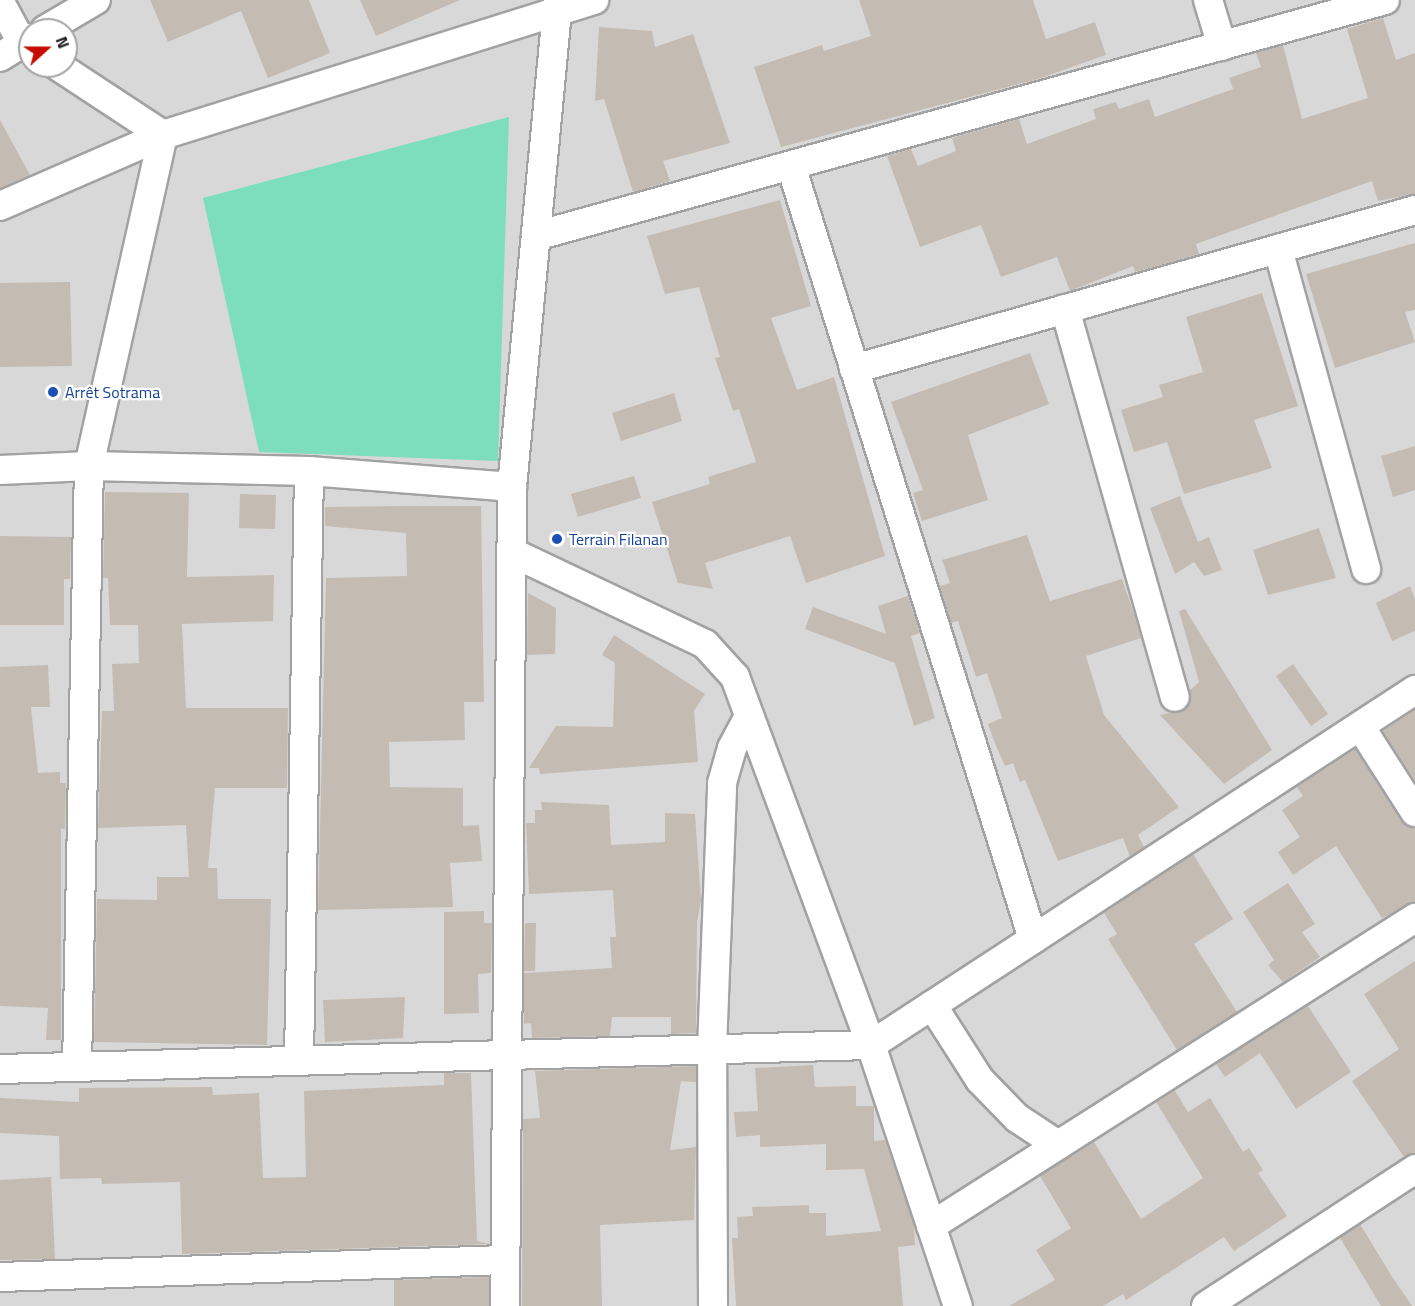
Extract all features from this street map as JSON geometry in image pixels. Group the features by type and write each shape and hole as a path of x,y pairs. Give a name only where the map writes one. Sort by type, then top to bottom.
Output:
{"street":[{"path":"66,18 96,0"},
{"path":"0,206 163,135 558,5 594,0"},
{"path":"1208,0 1222,46"},
{"path":"536,236 792,169 1385,0"},
{"path":"0,2 18,32"},
{"path":"505,1306 512,488 558,5"},
{"path":"76,78 163,135"},
{"path":"77,1067 89,466 163,135"},
{"path":"792,169 1033,939"},
{"path":"854,369 1415,210"},
{"path":"1278,249 1366,569"},
{"path":"1065,309 1175,697"},
{"path":"0,470 89,466 309,471 512,488"},
{"path":"299,1061 309,471"},
{"path":"511,552 705,644 735,677 870,1045 958,1306"},
{"path":"0,1069 870,1045 1415,690"},
{"path":"713,1306 712,1049 722,783 732,748 749,716"},
{"path":"1360,726 1415,812"},
{"path":"931,1226 1415,918"},
{"path":"932,1005 980,1080 1017,1118 1058,1145"},
{"path":"1206,1306 1415,1169"},
{"path":"0,1277 505,1260"}],"shaded area":[{"path":"0,0 1415,0 1415,1306 0,1306"}],"green space":[{"path":"509,117 498,461 259,452 203,198"}],"building":[{"path":"150,0 309,0 330,53 268,78 241,11 168,42"},
{"path":"360,0 460,0 376,36"},
{"path":"859,0 1033,0 1046,39 1095,22 1106,55 1038,79 781,147 754,67 822,45 824,51 871,36"},
{"path":"1383,18 1396,60 1415,53 1415,194 1378,201 1372,181 1196,244 1199,254 1135,272 1133,266 1070,291 1057,257 1001,277 981,225 920,247 887,156 911,149 918,166 956,151 952,138 1019,119 1027,144 1096,119 1093,109 1116,102 1119,109 1149,99 1155,117 1233,89 1229,78 1261,67 1256,53 1283,45 1302,119 1368,98 1347,29"},
{"path":"599,27 652,31 655,47 693,34 730,143 663,161 670,181 633,192 604,99 595,101"},
{"path":"0,120 30,175 0,188"},
{"path":"780,200 811,306 771,318 797,390 834,377 885,556 806,583 790,536 705,563 713,589 678,583 652,502 710,484 708,477 756,462 739,409 733,411 715,358 720,357 699,287 665,294 647,236"},
{"path":"1415,243 1415,310 1405,312 1415,342 1335,368 1306,274"},
{"path":"70,282 72,366 0,367 0,283"},
{"path":"1262,293 1298,406 1254,420 1272,468 1184,494 1167,442 1134,452 1121,410 1163,397 1159,385 1203,372 1186,317"},
{"path":"1030,353 1049,404 968,435 988,500 922,521 913,493 923,490 891,402"},
{"path":"674,393 682,421 621,441 612,413"},
{"path":"1415,446 1415,490 1393,497 1381,456"},
{"path":"634,476 641,498 578,517 571,494"},
{"path":"105,492 189,493 187,577 274,575 273,621 182,624 186,708 288,708 287,788 215,788 208,868 217,868 218,899 271,899 267,1045 94,1042 97,899 157,900 157,877 189,877 186,825 98,828 102,711 114,711 112,664 139,663 138,625 110,625 108,578 103,578"},
{"path":"240,494 276,495 275,529 239,528"},
{"path":"1180,496 1198,542 1209,537 1222,570 1204,576 1194,562 1175,574 1150,508"},
{"path":"481,506 484,702 464,702 465,740 389,742 390,787 463,788 463,826 479,825 482,861 450,863 453,907 318,910 326,578 407,576 406,533 325,526 325,507"},
{"path":"1319,528 1336,578 1268,595 1253,550"},
{"path":"1027,535 1050,601 1122,579 1135,617 1141,638 1086,656 1104,715 1179,807 1138,835 1144,847 1130,857 1123,838 1058,861 1025,780 1020,782 1013,763 1005,766 996,746 988,724 1002,718 987,673 976,677 958,621 951,623 940,586 950,583 942,560"},
{"path":"0,536 71,537 70,579 64,579 64,625 0,625"},
{"path":"1410,586 1415,599 1415,631 1392,641 1376,603"},
{"path":"528,593 556,608 555,654 527,655"},
{"path":"908,596 920,633 911,636 935,718 914,726 895,663 805,629 813,607 886,634 878,606"},
{"path":"1185,609 1272,750 1224,784 1160,715 1186,709 1190,690 1199,682 1179,611"},
{"path":"614,635 705,694 694,711 698,762 540,774 539,768 529,768 556,726 613,727 615,663 602,655"},
{"path":"1293,664 1328,714 1311,726 1276,676"},
{"path":"48,665 50,707 31,707 38,773 60,772 60,783 66,783 65,829 61,829 61,1040 46,1040 48,1008 0,1006 0,667"},
{"path":"1415,710 1415,781 1383,731"},
{"path":"1355,749 1401,821 1415,828 1415,902 1382,918 1336,846 1293,875 1278,852 1300,837 1282,810 1303,796 1297,787"},
{"path":"541,802 609,805 611,845 665,842 665,813 695,814 701,900 697,922 696,1033 671,1034 671,1017 612,1017 610,1036 532,1038 531,1023 524,1024 524,973 612,968 610,937 616,937 613,890 529,894 526,823 535,823 535,810 542,810"},
{"path":"1193,854 1233,919 1194,944 1237,1012 1177,1050 1108,939 1117,934 1104,913"},
{"path":"1288,883 1315,924 1302,932 1320,957 1283,982 1268,965 1274,960 1243,912"},
{"path":"484,911 484,923 492,923 491,973 478,974 479,1013 444,1014 444,912"},
{"path":"525,923 536,923 535,971 524,971"},
{"path":"1415,961 1415,1153 1404,1157 1352,1081 1399,1049 1364,994"},
{"path":"405,997 403,1038 325,1042 323,1000"},
{"path":"1308,1006 1351,1072 1296,1109 1260,1053 1225,1077 1216,1064"},
{"path":"813,1065 815,1087 856,1086 856,1106 874,1106 874,1141 885,1140 914,1225 915,1245 898,1247 903,1306 736,1306 732,1238 738,1238 737,1217 753,1216 752,1207 809,1205 809,1213 826,1213 826,1236 881,1231 864,1169 826,1170 826,1144 760,1147 760,1135 736,1137 734,1112 758,1111 755,1068"},
{"path":"696,1066 696,1082 681,1081 670,1150 696,1147 694,1220 600,1225 602,1306 522,1306 523,1119 540,1118 535,1071"},
{"path":"444,1073 471,1073 477,1241 489,1244 182,1254 180,1182 102,1184 101,1178 60,1179 59,1136 0,1133 0,1098 79,1102 79,1088 212,1087 213,1095 259,1093 263,1178 306,1177 304,1091 444,1085"},
{"path":"1175,1091 1188,1112 1210,1098 1243,1152 1249,1148 1263,1170 1258,1173 1287,1216 1234,1251 1224,1237 1126,1300 1123,1294 1103,1306 1009,1306 1055,1280 1036,1250 1071,1228 1040,1176 1094,1142 1141,1219 1203,1178 1156,1102"},
{"path":"51,1177 55,1259 0,1260 0,1180"},
{"path":"1360,1224 1412,1306 1381,1306 1340,1238"},
{"path":"489,1277 489,1306 394,1306 394,1280"}],"place":[{"name":"Arrêt Sotrama","path":"53,392"},
{"name":"Terrain Filanan","path":"557,539"}]}
